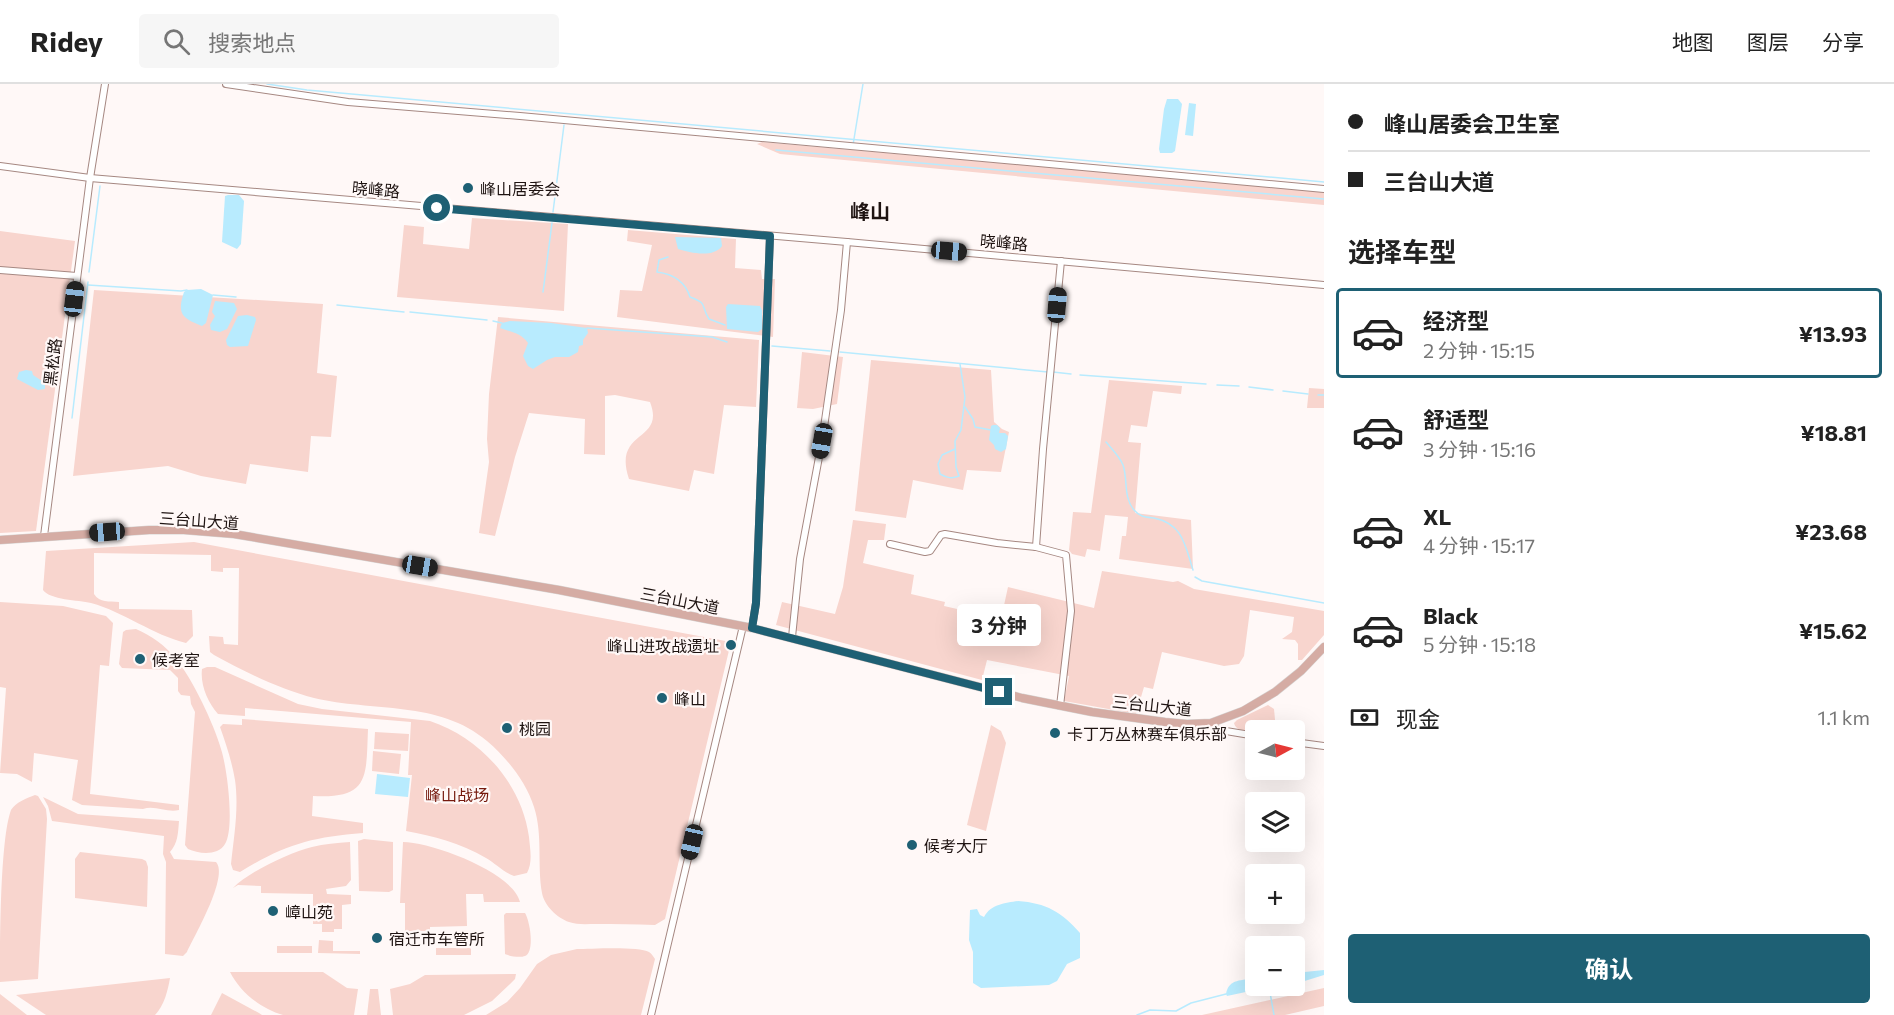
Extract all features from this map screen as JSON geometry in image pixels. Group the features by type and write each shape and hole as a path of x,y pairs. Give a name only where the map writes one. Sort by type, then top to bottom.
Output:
{"main road":[{"name":"三台山大道","path":"0,540 149,530 234,534 559,590 748,627 1022,698 1104,714 1187,724 1211,723 1258,704 1301,671 1324,646"}],"street":[{"name":"黑松路","path":"44,536 90,178 105,84"},
{"path":"226,84 348,102 1324,189"},
{"name":"晓峰路","path":"0,165 90,178 1324,285"},
{"path":"651,1015 757,592 770,236"},
{"path":"792,637 800,559 822,441 841,310 846,242"},
{"path":"1036,547 1061,261"},
{"path":"0,270 77,276"},
{"path":"890,544 925,552 930,551 941,535 945,534 1036,547 1066,555 1071,611 1060,706"},
{"path":"1187,724 1245,733"},
{"path":"1305,743 1324,746"}],"green space":[{"path":"762,142 1324,192 1324,205 780,154 757,144"},
{"path":"472,218 568,224 564,311 397,297 404,225 424,227 423,244 469,249"},
{"path":"628,230 736,239 735,268 761,270 762,279 775,279 773,337 617,317 620,290 642,291 652,245 627,241"},
{"path":"0,231 75,241 36,531 0,533"},
{"path":"94,290 323,304 317,373 337,376 331,437 311,436 308,472 250,464 246,484 201,476 168,466 73,476"},
{"path":"498,317 759,340 756,407 724,405 714,474 694,470 689,491 629,479 626,463 627,452 632,443 651,424 653,415 650,402 615,395 605,396 605,455 584,454 585,419 529,413 495,536 479,533 489,462 487,439 489,394"},
{"path":"802,352 843,357 837,404 813,409 797,408"},
{"path":"871,360 991,370 994,422 1009,432 1001,472 967,470 963,490 913,480 906,518 855,511"},
{"path":"1109,380 1182,386 1181,394 1153,391 1147,427 1131,425 1128,442 1141,443 1135,513 1191,520 1193,569 1119,559 1122,536 1126,536 1128,517 1105,515 1100,551 1087,549 1085,557 1072,554 1069,550 1073,512 1091,513"},
{"path":"1309,388 1324,389 1324,408 1307,408"},
{"path":"853,520 886,524 884,540 868,540 863,563 914,575 911,594 945,602 944,606 1001,619 1008,587 1094,608 1102,571 1178,581 1194,589 1324,611 1324,635 1302,660 1298,660 1298,644 1295,640 1282,639 1292,632 1294,617 1250,610 1244,656 1239,664 1224,666 1162,652 1153,689 1144,687 1136,714 1064,701 1069,676 987,660 982,680 776,625 782,602 835,614 843,587"},
{"path":"194,542 731,642 665,919 655,925 579,924 564,920 552,910 545,902 542,893 537,818 531,798 515,771 502,755 468,728 426,713 314,698 250,674 210,652 209,636 223,637 224,644 238,645 239,568 223,568 223,572 211,571 211,555 94,553 94,594 96,597 105,601 119,602 119,609 192,610 193,636 186,643 162,635 103,607 58,598 43,590 46,551"},
{"path":"0,602 63,606 106,616 113,623 109,666 100,665 90,794 179,805 179,810 82,805 72,800 78,760 34,753 32,782 17,774 0,773 6,688 0,687"},
{"path":"136,629 163,645 182,667 202,702 218,739 226,769 230,812 228,836 225,844 218,851 197,852 188,849 185,845 195,712 190,696 181,695 178,691 178,678 170,670 122,668 119,664 123,632"},
{"name":"峰山战场","path":"215,667 298,704 322,709 430,721 466,739 496,766 518,799 529,837 531,860 527,873 514,876 467,848 406,831 412,775 408,775 411,722 245,708 245,716 218,714 211,705 204,687 202,669"},
{"path":"1268,705 1274,709 1275,720 1245,720 1245,731 1235,726 1234,723"},
{"path":"242,719 368,729 367,760 361,782 355,789 345,794 313,796 312,816 363,823 363,833 328,837 298,844 270,855 240,872 233,870 231,864 236,822 236,790 227,746 220,727 223,724 242,725"},
{"path":"991,725 1001,731 1006,743 986,831 967,825"},
{"path":"375,732 409,734 408,751 374,749"},
{"path":"373,751 401,754 399,774 372,771"},
{"path":"35,795 46,809 47,819 38,979 0,982 1,892 7,824 13,807"},
{"path":"43,797 78,814 179,821 176,841 170,852 174,859 216,862 219,869 215,892 197,933 183,956 165,954 164,836 52,821"},
{"path":"364,839 393,842 393,890 389,892 359,891 358,841"},
{"path":"350,842 351,880 346,886 326,889 327,894 351,895 351,904 342,905 342,929 322,932 322,924 313,924 313,894 261,893 261,886 238,885 233,888 259,869 292,854 317,846"},
{"path":"403,842 416,843 450,853 487,870 503,880 514,891 520,902 484,902 483,894 466,894 467,926 430,927 430,931 405,931 405,903 400,903"},
{"path":"80,852 146,861 148,867 147,907 75,898 75,859"},
{"path":"506,913 525,913 527,917 531,943 525,956 515,957 505,954 504,915"},
{"path":"319,940 333,941 333,951 360,951 360,954 318,953"},
{"path":"277,946 312,946 312,953 277,953"},
{"path":"436,948 471,948 471,955 436,955"},
{"path":"577,949 635,949 652,954 655,959 641,1015 486,1015 507,1002 537,964 551,955"},
{"path":"230,972 323,972 347,988 358,989 354,1015 283,1015 259,1004 245,993"},
{"path":"516,974 515,979 492,1001 464,1015 393,1015 390,989 410,984 425,975"},
{"path":"170,978 163,1003 155,1015 46,1015 16,995"},
{"path":"1324,988 1324,1006 1285,1015 1202,1015 1288,996 1305,996 1305,992"},
{"path":"370,989 378,989 381,1015 367,1015"},
{"path":"222,993 259,1013 262,1015 211,1015"},
{"path":"0,994 27,1015 0,1015"}],"water":[{"path":"1167,99 1178,99 1182,104 1175,151 1160,153 1164,109"},
{"path":"1189,103 1196,104 1193,136 1185,135"},
{"path":"239,195 244,201 241,244 237,249 222,242 225,196"},
{"path":"675,237 721,238 722,246 708,253 689,252 678,249"},
{"path":"201,289 213,295 206,323 202,326 185,317 181,310 184,292"},
{"path":"215,301 234,303 237,309 227,329 220,332 211,330 210,325 215,316 212,312"},
{"path":"728,304 760,306 762,329 758,332 727,329 726,307"},
{"path":"238,316 255,317 256,320 248,346 230,347 226,340"},
{"path":"510,321 587,328 588,333 583,340 583,345 579,346 578,352 569,357 555,357 547,360 533,369 528,366 523,356 528,343 519,335 500,328 502,323"},
{"path":"32,371 33,375 45,383 45,389 38,390 17,379 19,372"},
{"path":"993,425 1000,428 999,433 1005,433 1008,436 1006,449 1001,452 995,449 989,440"},
{"path":"377,774 410,778 408,797 375,794"},
{"path":"1018,901 1045,906 1067,919 1080,933 1080,958 1067,964 1057,981 1049,985 981,988 973,983 973,952 969,940 970,910 977,909 984,917 994,907"},
{"path":"1324,970 1324,975 1305,981 1305,972"},
{"path":"1245,979 1245,992 1227,996 1230,985"}],"waterway":[{"path":"267,84 307,90 1324,182"},
{"path":"853,145 863,84"},
{"path":"553,212 564,125"},
{"path":"776,150 1324,199"},
{"path":"89,272 100,186"},
{"path":"543,292 552,223"},
{"path":"668,257 659,260 657,272 678,279 690,297 702,303 709,319 725,325"},
{"path":"72,418 88,282"},
{"path":"88,285 187,290"},
{"path":"213,295 236,297"},
{"path":"337,305 404,312"},
{"path":"410,312 487,320"},
{"path":"493,321 502,323"},
{"path":"587,328 712,337 727,342"},
{"path":"772,346 830,351"},
{"path":"840,352 1048,372"},
{"path":"955,449 942,455 938,464 940,474 954,478 959,476 956,467 955,441 961,430 965,397 960,364"},
{"path":"1053,372 1071,374"},
{"path":"1080,375 1206,384"},
{"path":"1217,385 1239,386"},
{"path":"1249,387 1273,390"},
{"path":"1283,391 1308,394"},
{"path":"1318,395 1324,395"},
{"path":"965,407 975,427 991,430"},
{"path":"1106,442 1123,465 1128,499 1134,510 1143,516 1164,521 1177,530 1185,544 1193,570"},
{"path":"1195,577 1202,581 1324,603"},
{"path":"1137,1015 1150,1010 1176,1011 1191,1003 1226,994"},
{"path":"1271,996 1274,1015"}],"place":[{"name":"峰山居委会","path":"468,188"},
{"name":"峰山进攻战遗址","path":"731,645"},
{"name":"候考室","path":"140,659"},
{"name":"峰山","path":"662,698"},
{"name":"桃园","path":"507,728"},
{"name":"卡丁万丛林赛车俱乐部","path":"1055,733"},
{"name":"候考大厅","path":"912,845"},
{"name":"嶂山苑","path":"273,911"},
{"name":"宿迁市车管所","path":"377,938"}],"district":[{"name":"峰山","path":"870,211"}],"route":[{"path":"437,208 770,236 756,603 752,628 999,692"}]}
